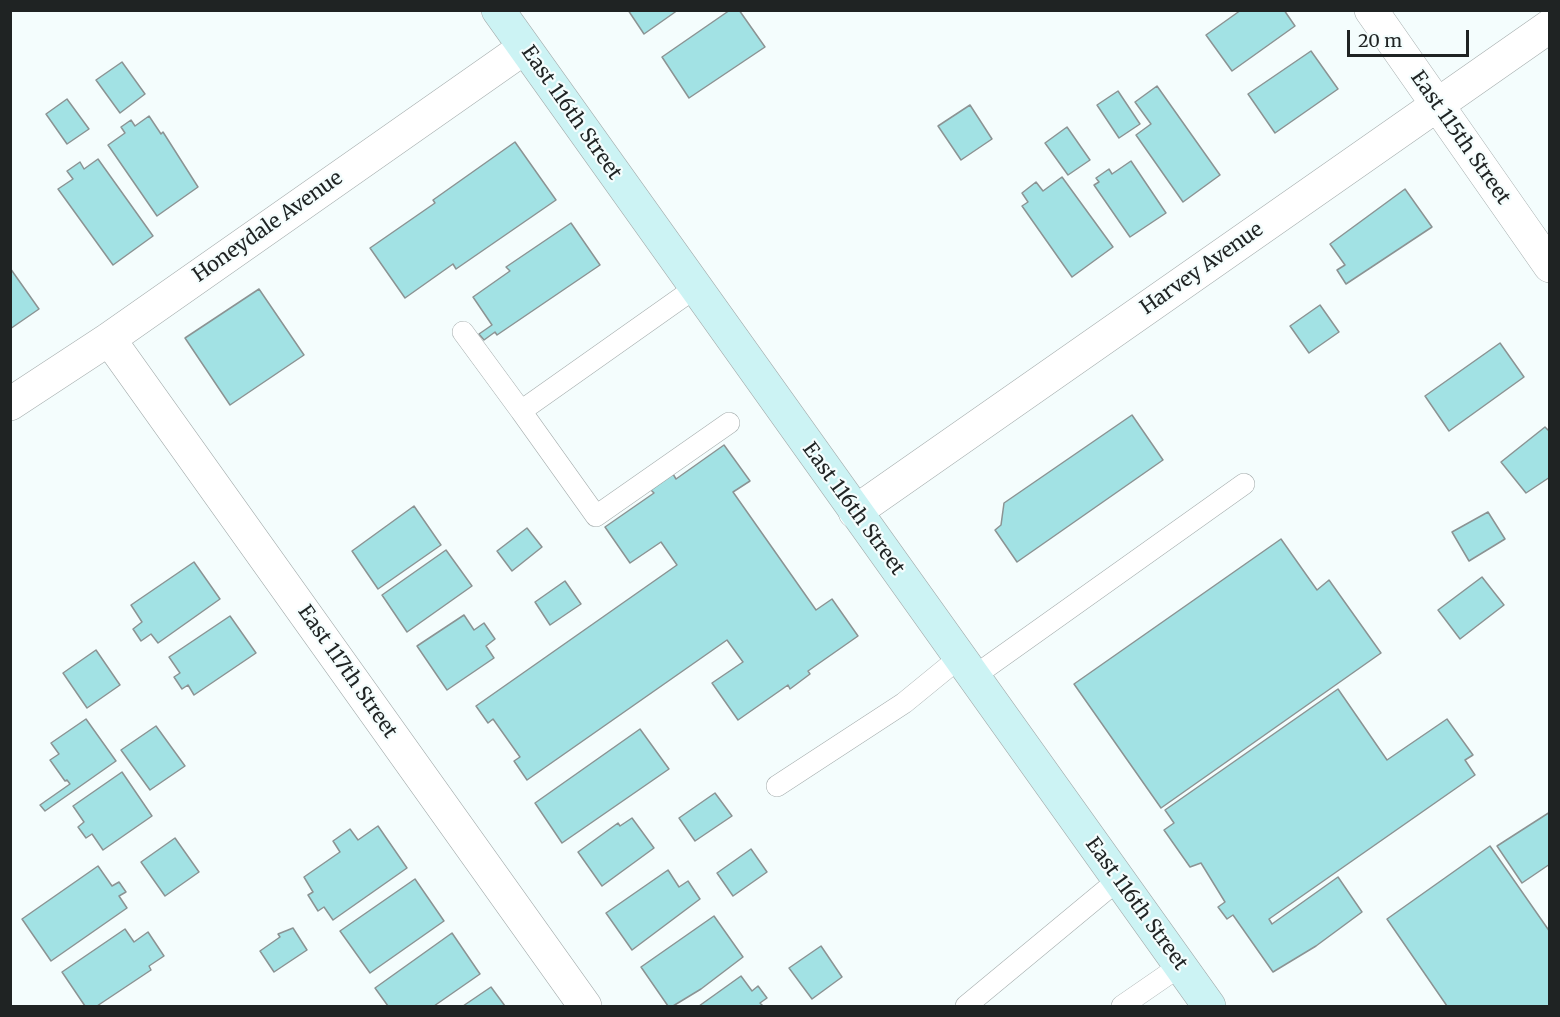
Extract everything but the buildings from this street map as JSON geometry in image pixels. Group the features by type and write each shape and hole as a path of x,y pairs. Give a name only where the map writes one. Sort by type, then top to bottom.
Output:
{"main road":[{"name":"East 116th Street","path":"498,10 1209,1006"}],"street":[{"name":"East 115th Street","path":"1371,10 1550,266"},
{"name":"Harvey Avenue","path":"855,512 1550,27"},
{"name":"Honeydale Avenue","path":"10,404 109,339 524,48"},
{"name":"East 117th Street","path":"109,339 585,1006"}],"lane":[{"path":"521,411 695,288"},
{"path":"463,332 596,516 729,423"},
{"path":"777,786 904,703 966,668 1244,484"},
{"path":"966,1006 1118,880"},
{"path":"1122,1006 1180,966"}]}
